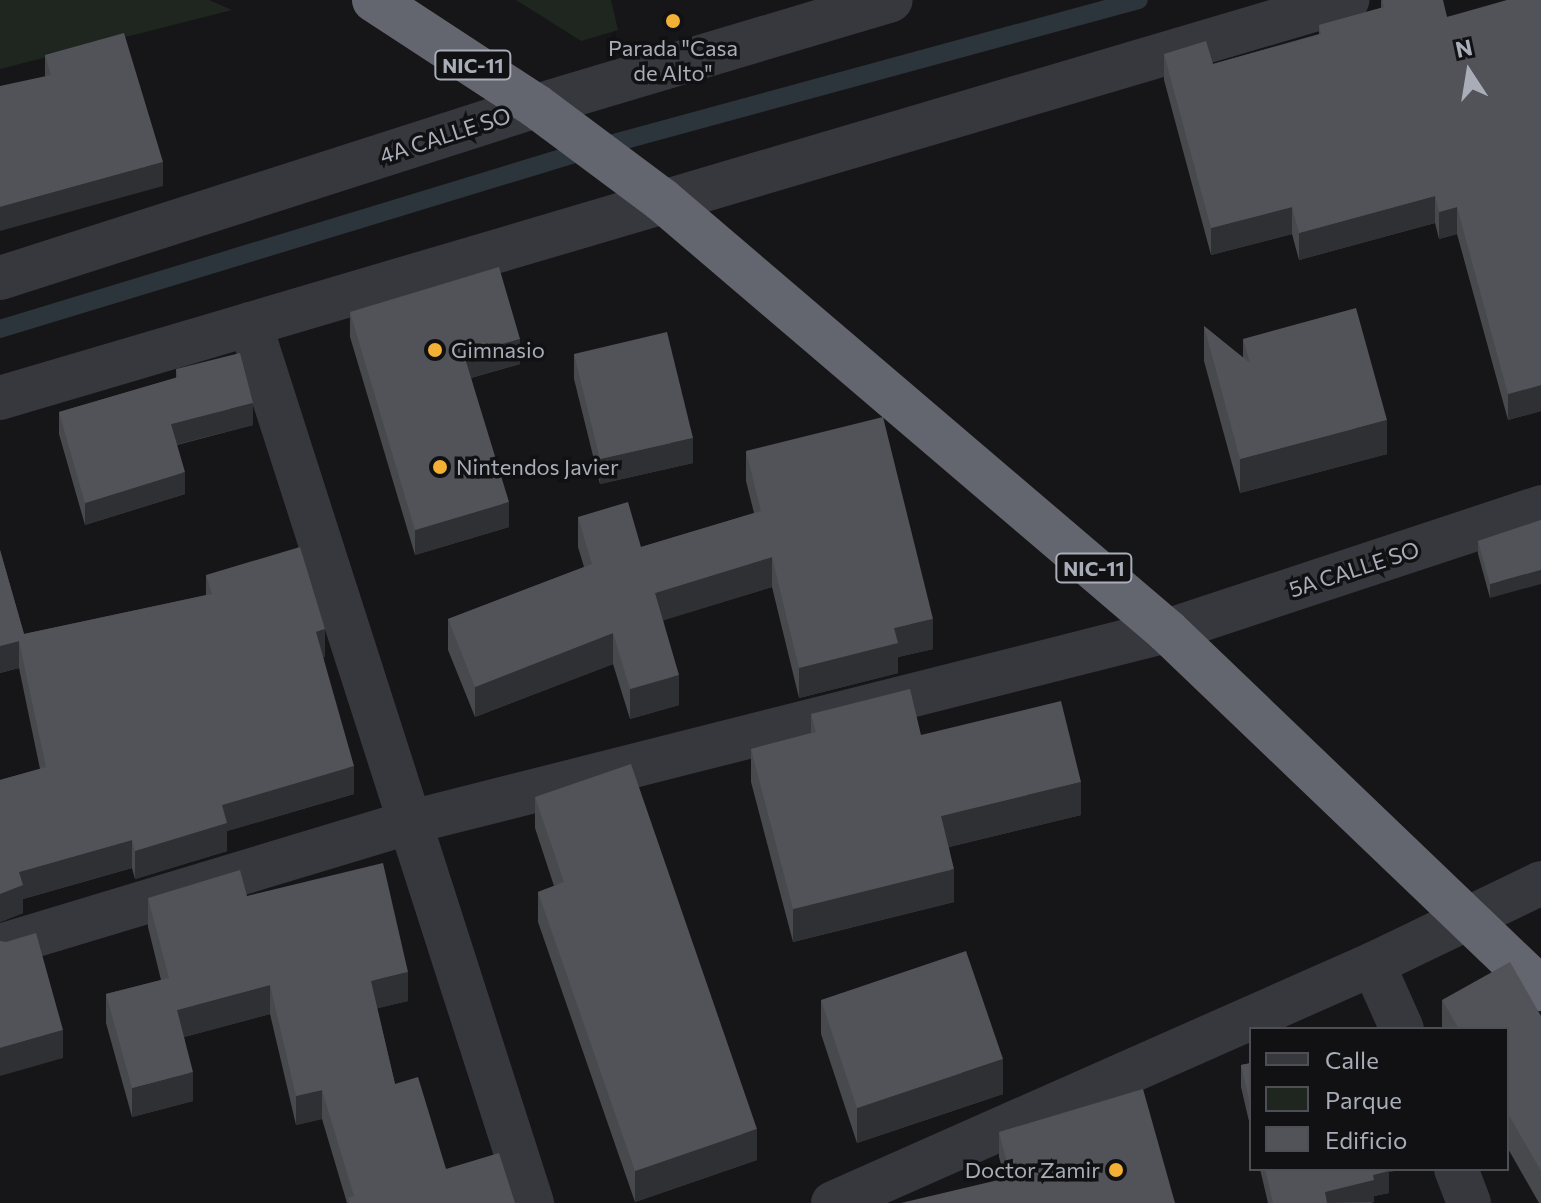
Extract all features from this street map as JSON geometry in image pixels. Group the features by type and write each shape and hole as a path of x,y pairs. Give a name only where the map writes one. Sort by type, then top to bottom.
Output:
{"highway":[{"name":"NIC-11","path":"374,0 536,106 623,174 662,200 1167,631 1541,989"}],"street":[{"name":"4A CALLE SO","path":"0,278 536,106 891,0"},
{"path":"0,398 1347,0"},
{"path":"250,324 407,823 532,1203"},
{"name":"5A CALLE SO","path":"0,946 407,823 1167,631 1541,507"},
{"path":"833,1203 1373,964 1541,883"},
{"path":"1373,964 1401,1027"},
{"path":"1457,1171 1469,1203"}],"green space":[{"path":"0,0 209,0 232,10 0,69"},
{"path":"516,0 611,0 618,30 581,41"}],"building":[{"path":"1382,0 1443,0 1447,17 1507,0 1541,0 1541,385 1508,394 1457,207 1439,212 1435,196 1299,233 1292,207 1211,228 1164,54 1206,41 1213,64 1321,34 1319,25 1384,7"},
{"path":"124,33 163,162 0,207 0,86 51,75 45,55"},
{"path":"499,267 520,339 464,355 509,502 415,530 350,312"},
{"path":"1356,308 1387,420 1240,459 1204,326 1250,363 1243,339"},
{"path":"667,332 693,438 600,459 574,354"},
{"path":"240,353 253,403 171,424 185,472 85,503 59,412 178,377 176,369"},
{"path":"883,417 933,619 894,628 898,643 799,668 772,557 655,593 679,675 630,689 613,633 475,687 448,619 592,564 578,517 628,502 641,547 761,511 746,451"},
{"path":"1541,520 1541,570 1490,584 1478,541"},
{"path":"300,547 325,629 316,632 354,766 222,805 227,823 135,851 132,840 19,872 23,885 0,894 0,780 46,767 19,641 0,646 0,550 24,634 212,594 206,575"},
{"path":"910,689 921,735 1061,701 1081,782 941,816 954,869 793,909 751,749 816,732 811,714"},
{"path":"631,764 757,1129 635,1171 538,892 564,882 535,797"},
{"path":"383,863 408,972 371,981 395,1084 418,1077 446,1169 499,1153 515,1203 350,1203 348,1198 354,1196 322,1090 296,1096 270,985 177,1010 193,1072 132,1088 106,994 169,978 148,898 240,870 247,896"},
{"path":"36,933 63,1030 0,1048 0,941"},
{"path":"966,951 1003,1059 857,1108 821,1000"},
{"path":"1510,962 1541,1016 1541,1171 1509,1115 1509,1027 1458,1027 1442,1000"},
{"path":"1249,1063 1249,1099 1241,1065"},
{"path":"1143,1089 1175,1203 901,1203 1011,1177 999,1132"},
{"path":"1265,1171 1389,1171 1373,1175 1374,1180 1325,1192 1327,1203 1273,1203"}],"waterway":[{"path":"0,329 581,152 1139,0"}],"place":[{"name":"Parada \"Casa de Alto\"","path":"673,21"},
{"name":"Gimnasio","path":"435,350"},
{"name":"Nintendos Javier","path":"440,467"},
{"name":"Doctor Zamir","path":"1116,1170"}]}
